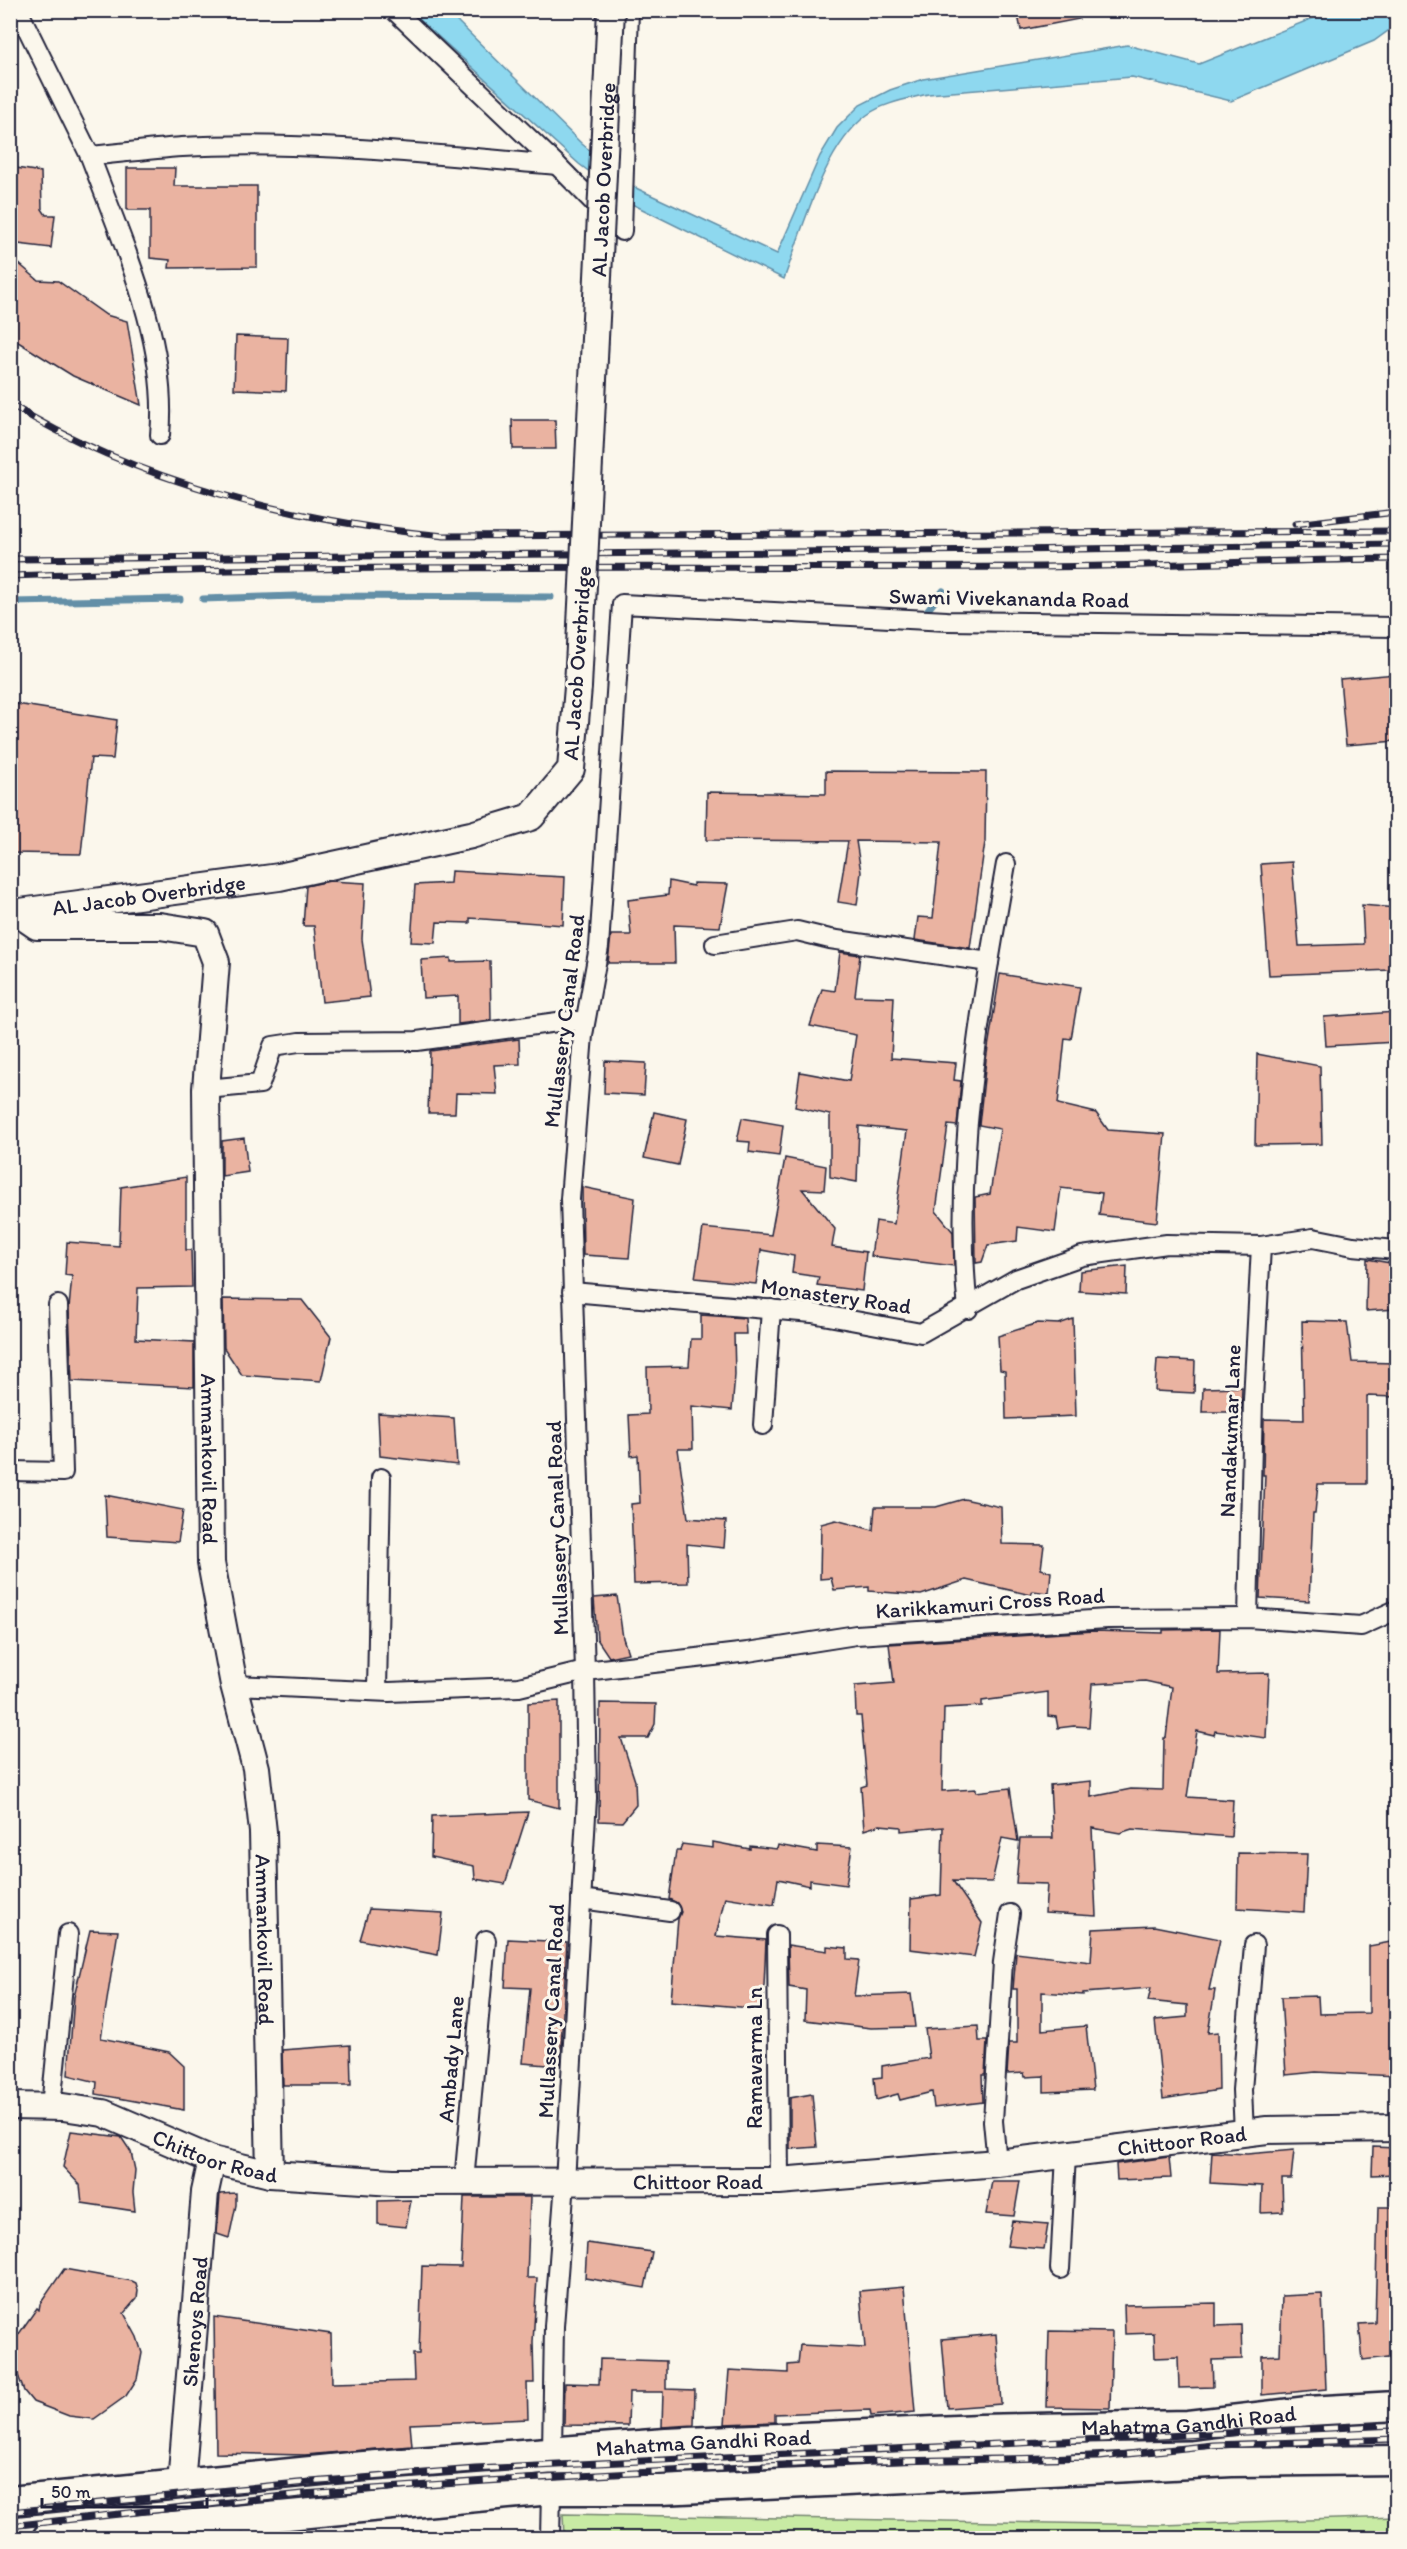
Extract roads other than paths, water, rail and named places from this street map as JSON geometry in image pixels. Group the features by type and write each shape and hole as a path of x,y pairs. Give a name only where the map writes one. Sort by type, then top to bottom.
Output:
{"main road":[{"name":"AL Jacob Overbridge","path":"14,913 279,877 471,835 531,817 571,769 581,633 611,10"},
{"name":"Ammankovil Road","path":"14,913 37,926 160,926 205,933 216,962 206,1089 211,1563 234,1685 256,1768 263,1832 270,2174"},
{"name":"Chittoor Road","path":"10,2106 51,2107 103,2113 212,2160 270,2174 393,2182 779,2181 997,2163 1267,2130 1396,2128"},
{"name":"Shenoys Road","path":"181,2485 205,2192 212,2160"},
{"name":"Mahatma Gandhi Road","path":"10,2501 351,2467 666,2443 979,2430 1188,2425 1308,2411 1396,2406"},
{"path":"774,2484 779,2440"},
{"name":"Mahatma Gandhi Road","path":"47,2538 226,2530 551,2490 661,2490 1232,2462 1396,2460"}],"street":[{"path":"18,10 90,156 139,286 163,405 160,435"},
{"path":"394,10 557,165 622,231 629,10"},
{"path":"90,156 183,147 292,147 405,152 557,165"},
{"name":"Swami Vivekananda Road","path":"622,604 947,621 1396,627"},
{"name":"Mullassery Canal Road","path":"552,2451 554,2326 566,2182 587,1798 570,1200 585,1021 599,947 622,604"},
{"path":"968,1309 964,1271 965,1154 989,962 1006,864"},
{"path":"715,944 797,931 830,939 989,962"},
{"path":"206,1089 260,1084 273,1046 299,1042 417,1041 565,1021 585,1021"},
{"name":"Monastery Road","path":"572,1292 812,1313 921,1333 968,1309 1016,1279 1082,1256 1167,1244 1261,1246 1313,1238 1353,1246 1396,1250"},
{"name":"Nandakumar Lane","path":"1248,1618 1253,1400 1261,1246"},
{"path":"10,1471 63,1473 58,1305"},
{"path":"763,1425 771,1310"},
{"path":"377,1691 381,1478"},
{"name":"Karikkamuri Cross Road","path":"234,1685 377,1691 519,1687 585,1671 748,1652 856,1635 1107,1619 1248,1618 1361,1626 1396,1611"},
{"path":"581,1899 670,1911"},
{"path":"997,2163 993,2121 1003,1962 1010,1914"},
{"path":"51,2107 68,1934"},
{"name":"Ramavarma Ln","path":"777,1935 779,2181"},
{"name":"Ambady Lane","path":"464,2182 486,1940"},
{"path":"1244,2133 1242,2090 1254,1945"},
{"path":"1060,2269 1066,2155"},
{"path":"550,2538 551,2490"}],"water":[{"path":"410,11 447,11 582,144 636,188 777,254 820,156 837,128 860,105 890,90 923,79 1127,45 1199,64 1331,11 1396,11 1396,25 1374,41 1231,101 1132,77 928,94 880,107 852,129 826,168 784,279 634,205 579,164"}],"waterway":[{"path":"925,613 943,591"},
{"path":"203,599 295,596 551,597"},
{"path":"10,602 180,599"}],"railway":[{"path":"10,404 110,456 220,494 276,509 332,520 389,530 444,536 1396,531"},
{"path":"1295,524 1396,512"},
{"path":"10,559 1014,550 1396,544"},
{"path":"10,576 268,569 1041,567 1396,559"},
{"path":"10,2512 298,2483 475,2469 1396,2425"},
{"path":"10,2526 302,2494 486,2481 838,2462 1100,2457 1213,2445 1396,2439"}]}
